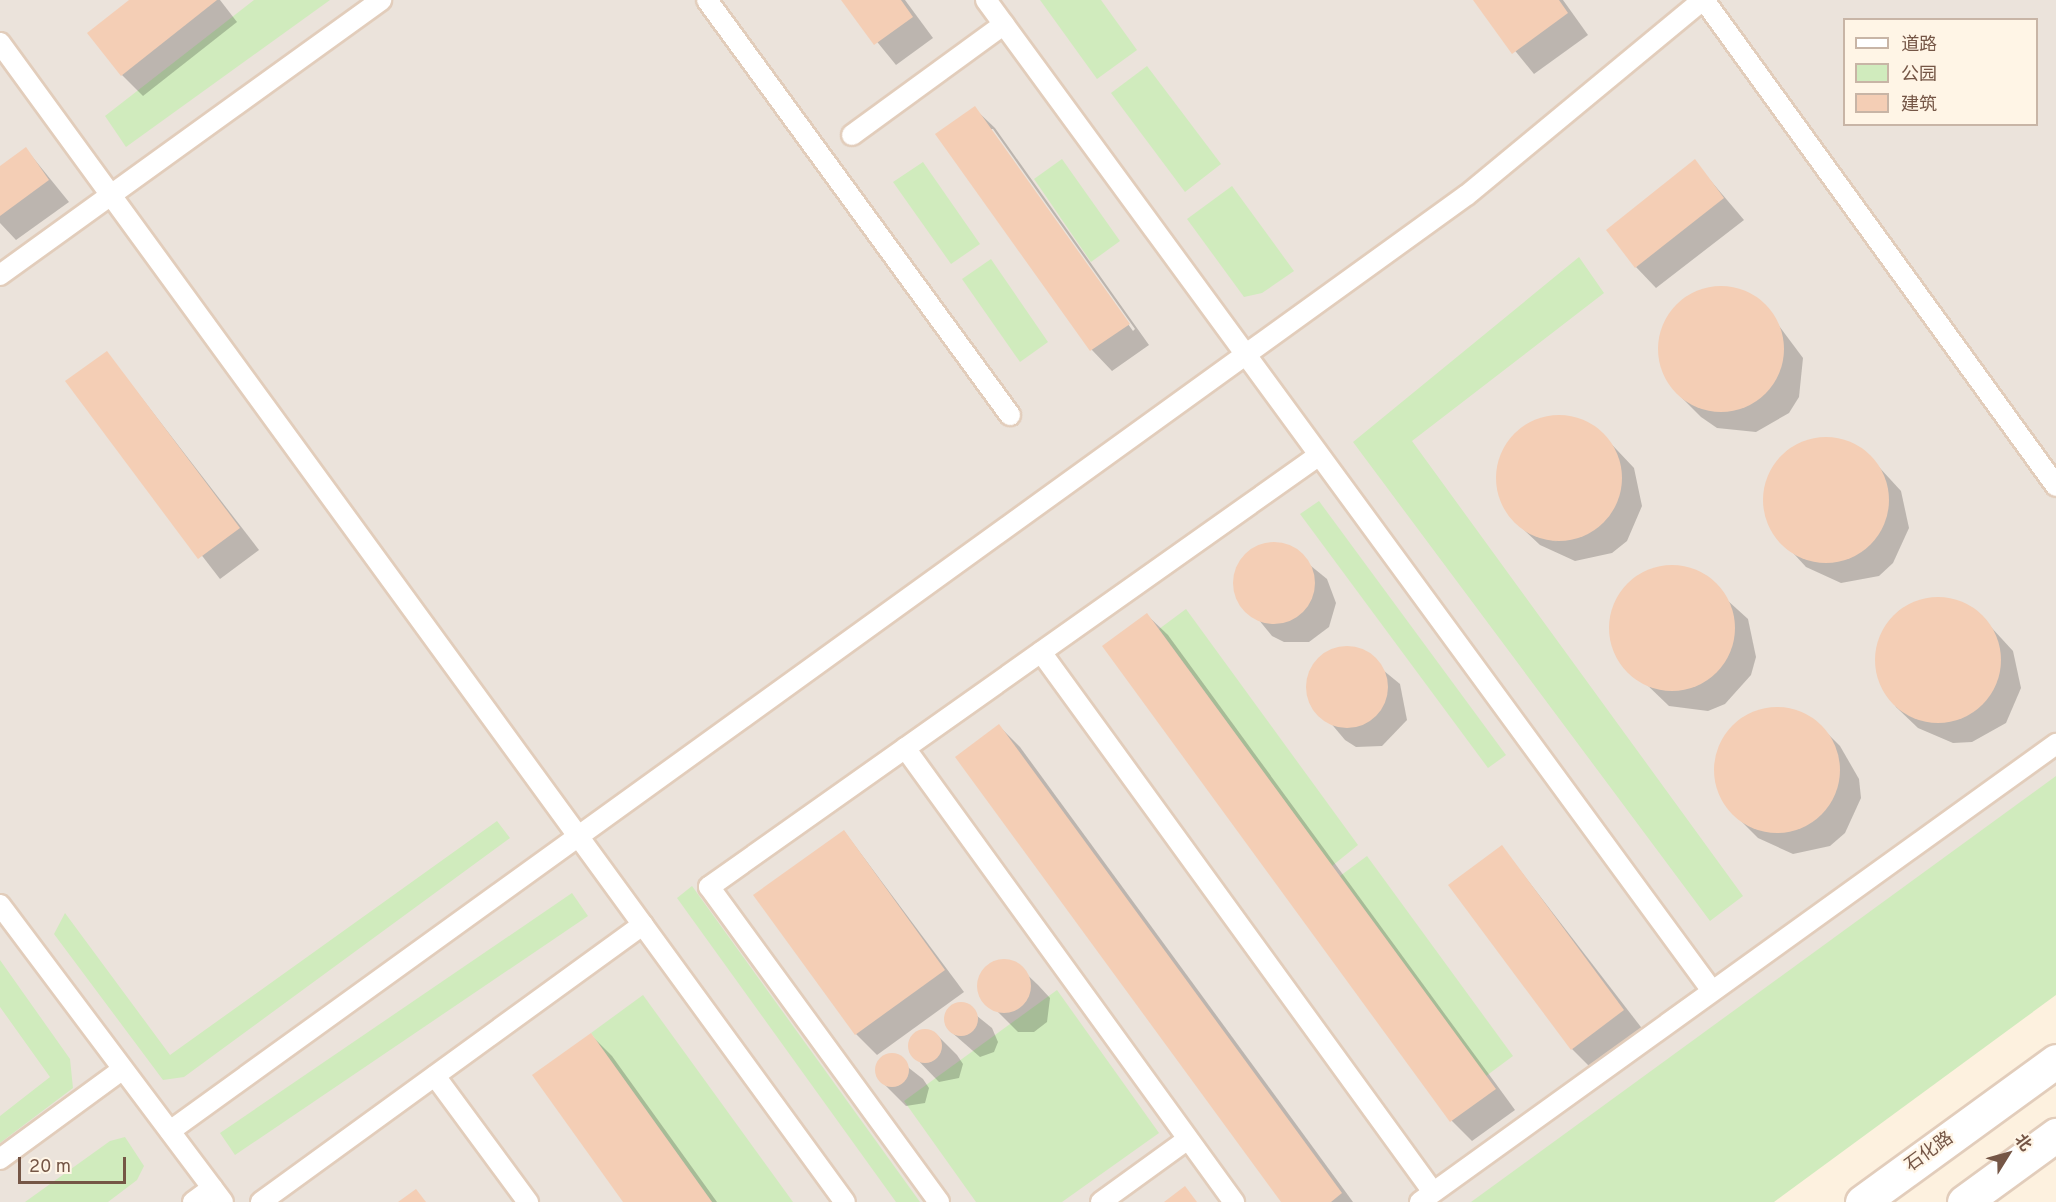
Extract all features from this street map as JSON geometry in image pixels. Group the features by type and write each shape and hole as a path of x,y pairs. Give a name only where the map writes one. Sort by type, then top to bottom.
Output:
{"main road":[{"name":"石化路","path":"1862,1202 2056,1061"},
{"path":"1964,1202 2056,1135"}],"lane":[{"path":"0,275 381,0"},
{"path":"707,0 1010,415"},
{"path":"986,0 1710,988"},
{"path":"170,1131 1467,195 1703,0 2056,486"},
{"path":"852,135 1004,24"},
{"path":"0,43 580,835 845,1202"},
{"path":"939,1202 709,887 1318,456"},
{"path":"1041,652 1426,1197 1710,988 2056,744"},
{"path":"905,748 1234,1202"},
{"path":"0,905 218,1195 193,1202"},
{"path":"261,1202 644,924"},
{"path":"0,1159 123,1069"},
{"path":"435,1076 528,1202"},
{"path":"1101,1202 1188,1139"}],"shaded area":[{"path":"0,0 2056,0 2056,804 1512,1202 0,1202"}],"green space":[{"path":"254,0 330,0 126,147 105,116"},
{"path":"1040,0 1101,0 1137,50 1097,79"},
{"path":"1147,66 1221,164 1185,192 1111,93"},
{"path":"1062,159 1120,241 1091,262 1034,179"},
{"path":"923,162 980,244 951,264 893,182"},
{"path":"1232,186 1294,271 1262,293 1244,297 1187,219"},
{"path":"1579,257 1604,293 1412,441 1743,896 1710,921 1353,442"},
{"path":"991,259 1048,342 1020,362 962,279"},
{"path":"1319,501 1506,755 1488,768 1300,514"},
{"path":"1186,609 1358,845 1332,866 1159,629"},
{"path":"2056,776 2056,995 1774,1202 1471,1202"},
{"path":"497,821 510,838 184,1077 163,1080 54,934 65,913 170,1055"},
{"path":"1367,856 1513,1056 1486,1076 1340,876"},
{"path":"692,886 920,1202 896,1202 677,898"},
{"path":"572,893 588,916 235,1155 220,1133"},
{"path":"0,960 70,1059 73,1088 0,1143 0,1116 50,1077 0,1007"},
{"path":"1057,990 1159,1133 1062,1202 976,1202 904,1101"},
{"path":"643,995 793,1202 712,1202 591,1033"},
{"path":"125,1137 144,1166 137,1180 108,1202 25,1202 110,1141"}],"building":[{"path":"129,0 217,0 121,76 87,33"},
{"path":"841,0 901,0 913,17 874,45"},
{"path":"1473,0 1559,0 1568,13 1512,54"},
{"path":"975,106 1130,324 1090,351 935,134"},
{"path":"26,147 49,180 0,216 0,166"},
{"path":"1695,159 1724,198 1635,268 1606,230"},
{"path":"1721,286 1745,291 1766,304 1779,325 1784,349 1779,373 1766,394 1745,407 1721,412 1697,407 1676,394 1663,373 1658,349 1663,325 1676,304 1697,291"},
{"path":"107,351 240,528 198,559 65,381"},
{"path":"1559,415 1583,420 1603,434 1617,454 1622,478 1617,502 1603,522 1583,536 1559,541 1535,536 1515,522 1501,502 1496,478 1501,454 1515,434 1535,420"},
{"path":"1826,437 1850,442 1870,456 1884,476 1889,500 1884,524 1870,544 1850,558 1826,563 1802,558 1782,544 1768,524 1763,500 1768,476 1782,456 1802,442"},
{"path":"1274,542 1290,545 1303,554 1312,567 1315,583 1312,599 1303,612 1290,621 1274,624 1258,621 1245,612 1236,599 1233,583 1236,567 1245,554 1258,545"},
{"path":"1672,565 1696,570 1716,584 1730,604 1735,628 1730,652 1716,672 1696,686 1672,691 1648,686 1628,672 1614,652 1609,628 1614,604 1628,584 1648,570"},
{"path":"1938,597 1962,602 1982,616 1996,636 2001,660 1996,684 1982,704 1962,718 1938,723 1914,718 1894,704 1880,684 1875,660 1880,636 1894,616 1914,602"},
{"path":"1147,613 1496,1089 1450,1122 1102,646"},
{"path":"1347,646 1363,649 1376,658 1385,671 1388,687 1385,703 1376,716 1363,725 1347,728 1331,725 1318,716 1309,703 1306,687 1309,671 1318,658 1331,649"},
{"path":"1777,707 1801,712 1821,726 1835,746 1840,770 1835,794 1821,814 1801,828 1777,833 1753,828 1733,814 1719,794 1714,770 1719,746 1733,726 1753,712"},
{"path":"999,724 1342,1193 1331,1202 1281,1202 955,757"},
{"path":"844,830 945,970 855,1035 753,895"},
{"path":"1502,845 1624,1010 1571,1050 1448,885"},
{"path":"1004,959 1014,961 1023,967 1029,976 1031,986 1029,996 1023,1005 1014,1011 1004,1013 994,1011 985,1005 979,996 977,986 979,976 985,967 994,961"},
{"path":"961,1002 973,1007 978,1019 973,1031 961,1036 949,1031 944,1019 949,1007"},
{"path":"925,1029 937,1034 942,1046 937,1058 925,1063 913,1058 908,1046 913,1034"},
{"path":"591,1033 712,1202 623,1202 532,1075"},
{"path":"892,1053 904,1058 909,1070 904,1082 892,1087 880,1082 875,1070 880,1058"},
{"path":"1185,1186 1197,1202 1164,1202"},
{"path":"416,1189 426,1202 398,1202"}]}
